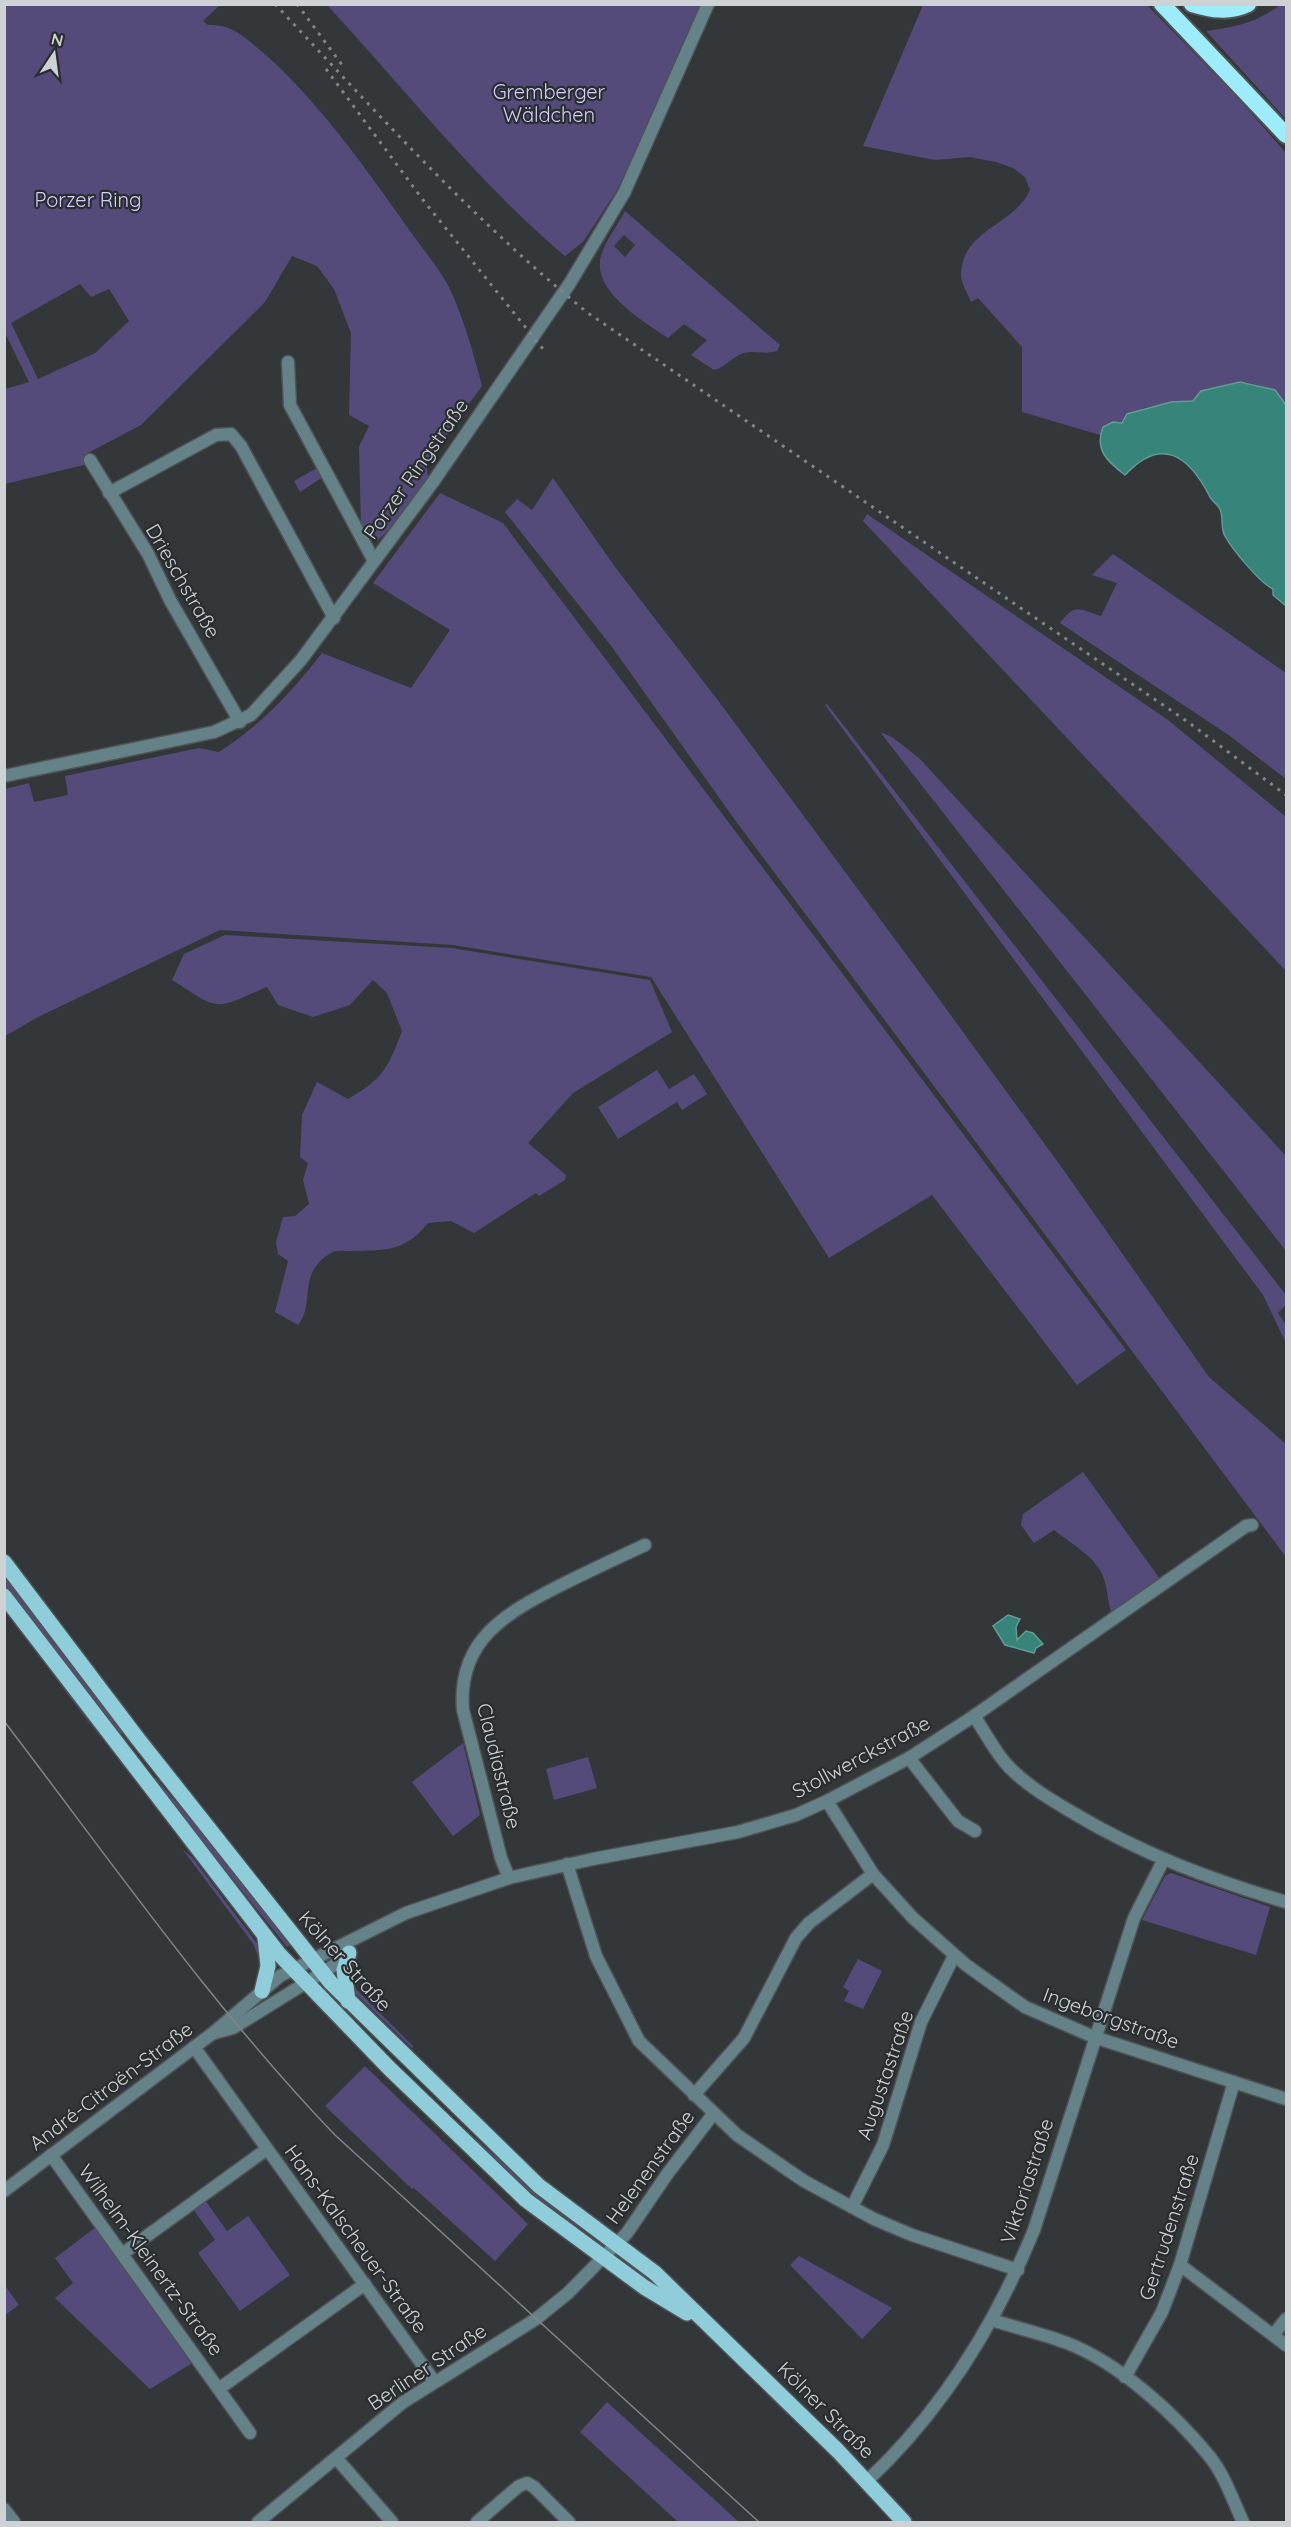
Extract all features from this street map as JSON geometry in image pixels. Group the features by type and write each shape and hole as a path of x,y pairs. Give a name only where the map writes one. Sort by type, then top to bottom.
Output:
{"highway":[{"path":"1162,4 1287,135"},
{"path":"1192,4 1213,10 1238,9 1248,4"}],"main road":[{"name":"Kölner Straße","path":"4,1563 316,1967 348,2001 539,2186 655,2273 867,2481 904,2523"},
{"name":"Kölner Straße","path":"4,1596 265,1935 305,1983 491,2169 526,2200 644,2286 715,2330"},
{"path":"129,1759 144,1747"},
{"path":"262,1990 268,1966 265,1935"},
{"path":"348,2001 344,1970 349,1953"}],"street":[{"name":"Porzer Ringstraße","path":"4,776 214,732 240,722 266,702 334,618 433,482 576,273 624,193 708,4"},
{"path":"288,362 290,405 374,561"},
{"path":"109,493 216,435 231,434 241,446 334,618"},
{"name":"Drieschstraße","path":"90,460 148,554 170,600 188,626 240,722"},
{"name":"Stollwerckstraße","path":"305,1983 316,1967 368,1932 406,1913 509,1878 567,1864 738,1832 796,1815 827,1801 909,1758 974,1716 1246,1526 1252,1525"},
{"name":"Claudiastraße","path":"509,1878 501,1858 463,1710 464,1686 469,1665 483,1637 512,1611 645,1545"},
{"path":"974,1716 1010,1769 1055,1802 1163,1861 1230,1886 1287,1902"},
{"path":"909,1758 958,1821 975,1831"},
{"name":"Ingeborgstraße","path":"827,1801 873,1874 913,1918 954,1956 1025,2007 1094,2037 1287,2099"},
{"name":"Viktoriastraße","path":"867,2481 899,2450 936,2406 992,2320 1018,2270 1034,2230 1134,1918 1163,1861"},
{"path":"567,1864 596,1956 639,2041 737,2135 772,2160 852,2207 912,2235 1018,2270"},
{"path":"694,2095 744,2038 796,1938 809,1923 873,1874"},
{"name":"Stollwerckstraße","path":"293,1970 316,1967 349,1953 368,1932"},
{"name":"Augustastraße","path":"852,2207 883,2145 921,2022 954,1956"},
{"name":"André-Citroën-Straße","path":"4,2191 213,2033 262,1990 293,1970"},
{"name":"André-Citroën-Straße","path":"213,2033 233,2028 305,1983"},
{"name":"Hans-Kalscheuer-Straße","path":"194,2047 434,2381"},
{"name":"Gertrudenstraße","path":"1125,2378 1162,2312 1180,2265 1234,2082"},
{"name":"Helenenstraße","path":"617,2245 714,2113"},
{"name":"Hans-Kalscheuer-Straße","path":"122,2254 267,2149"},
{"name":"Wilhelm-Kleinertz-Straße","path":"51,2155 250,2433"},
{"name":"Berliner Straße","path":"258,2523 380,2421 434,2381 536,2319 568,2293 617,2245"},
{"path":"1180,2265 1287,2345"},
{"name":"Wilhelm-Kleinertz-Straße","path":"220,2388 365,2284"},
{"path":"1274,2334 1287,2319"},
{"path":"992,2320 1069,2344 1125,2378 1158,2403 1210,2458 1226,2485 1243,2523"},
{"path":"337,2459 392,2523"},
{"path":"477,2523 519,2486 526,2483 534,2487 569,2523"},
{"path":"4,2509 14,2523"}],"green space":[{"path":"1281,4 1286,5 1286,119 1206,31 1245,23 1263,16"},
{"name":"Porzer Ring","path":"4,5 220,5 203,21 208,25 217,25 237,32 265,54 311,100 354,153 436,266 449,287 459,311 482,386 426,463 428,477 400,519 377,541 367,538 361,527 359,447 369,426 349,415 351,333 334,289 317,266 292,256 265,302 141,425 84,455 88,464 5,484 5,389 29,382 5,333","holes":["80,284 91,297 109,289 129,321 95,353 38,379 11,323"]},
{"name":"Gremberger Wäldchen","path":"327,5 702,5 617,190 583,242 565,256 472,166"},
{"path":"923,5 1147,5 1235,95 1286,153 1286,405 1275,390 1246,382 1220,387 1193,401 1180,401 1144,408 1122,423 1113,422 1103,427 1100,435 1022,412 1022,347 978,298 971,302 961,275 970,247 979,237 1013,212 1030,190 1025,177 1013,168 970,157 935,160 863,146"},
{"path":"625,211 780,345 777,351 744,353 714,370 691,355 707,340 684,324 668,338 622,304 611,293 600,269 603,250","holes":["624,235 635,245 625,257 614,246"]},
{"path":"317,468 323,477 300,492 294,481"},
{"path":"553,478 615,567 717,699 920,973 1060,1165 1209,1377 1286,1444 1286,1557 735,820 612,647 505,512 517,499 532,510"},
{"path":"440,493 503,523 1126,1350 1077,1385 932,1195 829,1258 651,977 453,945 220,930 38,1017 5,1036 5,789 29,783 34,802 68,795 65,776 199,748 219,752 275,707 322,653 411,688 450,630 373,583"},
{"path":"867,514 1168,720 1286,817 1286,971 863,521"},
{"path":"1113,554 1286,673 1286,779 1230,736 1060,623 1070,612 1078,609 1101,616 1117,583 1092,575"},
{"path":"827,704 1286,1295 1286,1305 1278,1313 1286,1325 1286,1343 1263,1295 825,705"},
{"path":"880,732 892,737 919,758 1286,1156 1286,1251"},
{"path":"225,935 451,948 650,980 672,1032 573,1093 528,1143 566,1175 565,1180 539,1196 536,1193 474,1233 451,1221 428,1223 410,1240 393,1248 331,1253 320,1261 314,1270 310,1279 306,1308 298,1325 275,1312 288,1261 278,1254 276,1242 283,1217 295,1216 309,1204 303,1180 308,1163 300,1157 302,1115 317,1082 348,1099 369,1085 388,1064 402,1031 387,993 373,980 350,1005 313,1017 278,1005 267,987 236,1000 218,1004 200,998 172,980 184,954"},
{"path":"657,1070 669,1089 694,1074 707,1094 682,1110 677,1102 618,1139 598,1107"},
{"path":"1083,1472 1160,1579 1112,1614 1103,1576 1082,1550 1054,1530 1034,1543 1021,1525 1023,1514"},
{"path":"4,1574 121,1728 122,1734 119,1734 5,1586"},
{"path":"4,1605 107,1747 5,1610"},
{"path":"463,1743 480,1815 453,1836 412,1782"},
{"path":"588,1757 597,1788 554,1800 546,1769"},
{"path":"155,1777 224,1859 290,1945 287,1947 153,1779"},
{"path":"183,1850 192,1857 259,1946 263,1961 259,1960 254,1945"},
{"path":"1171,1873 1270,1907 1256,1955 1142,1920 1165,1876"},
{"path":"858,1959 882,1971 863,2009 844,2001 849,1991 843,1987"},
{"path":"351,1978 356,1989 413,2046 412,2048 354,1992"},
{"path":"381,2049 480,2143 586,2229 584,2231 506,2175"},
{"path":"365,2066 528,2224 495,2261 414,2188 412,2189 325,2106"},
{"path":"205,2200 227,2231 248,2216 290,2275 240,2311 198,2253 215,2240 193,2209"},
{"path":"96,2227 194,2362 150,2389 55,2298 73,2283 55,2258"},
{"path":"799,2256 892,2308 862,2339 790,2265"},
{"path":"4,2284 19,2305 5,2315 4,2315"},
{"path":"607,2402 739,2522 678,2522 580,2432"}],"shaded area":[{"path":"1240,382 1275,390 1286,405 1286,606 1273,595 1273,589 1254,573 1229,542 1222,527 1220,509 1211,499 1201,481 1183,461 1173,455 1150,456 1125,475 1104,455 1100,442 1103,427 1113,422 1122,423 1127,414 1171,402 1193,401 1201,391"},
{"path":"1008,1615 1020,1619 1016,1627 1017,1640 1026,1631 1033,1633 1043,1644 1036,1648 1034,1653 1005,1645 993,1626"}],"tram line":[{"path":"4,1721 205,1985 290,2086 335,2135 759,2522"}],"railway":[{"path":"275,4 426,164 504,240 588,313 1188,722 1286,795"},
{"path":"297,4 345,69"},
{"path":"326,69 423,200 543,349"}]}
